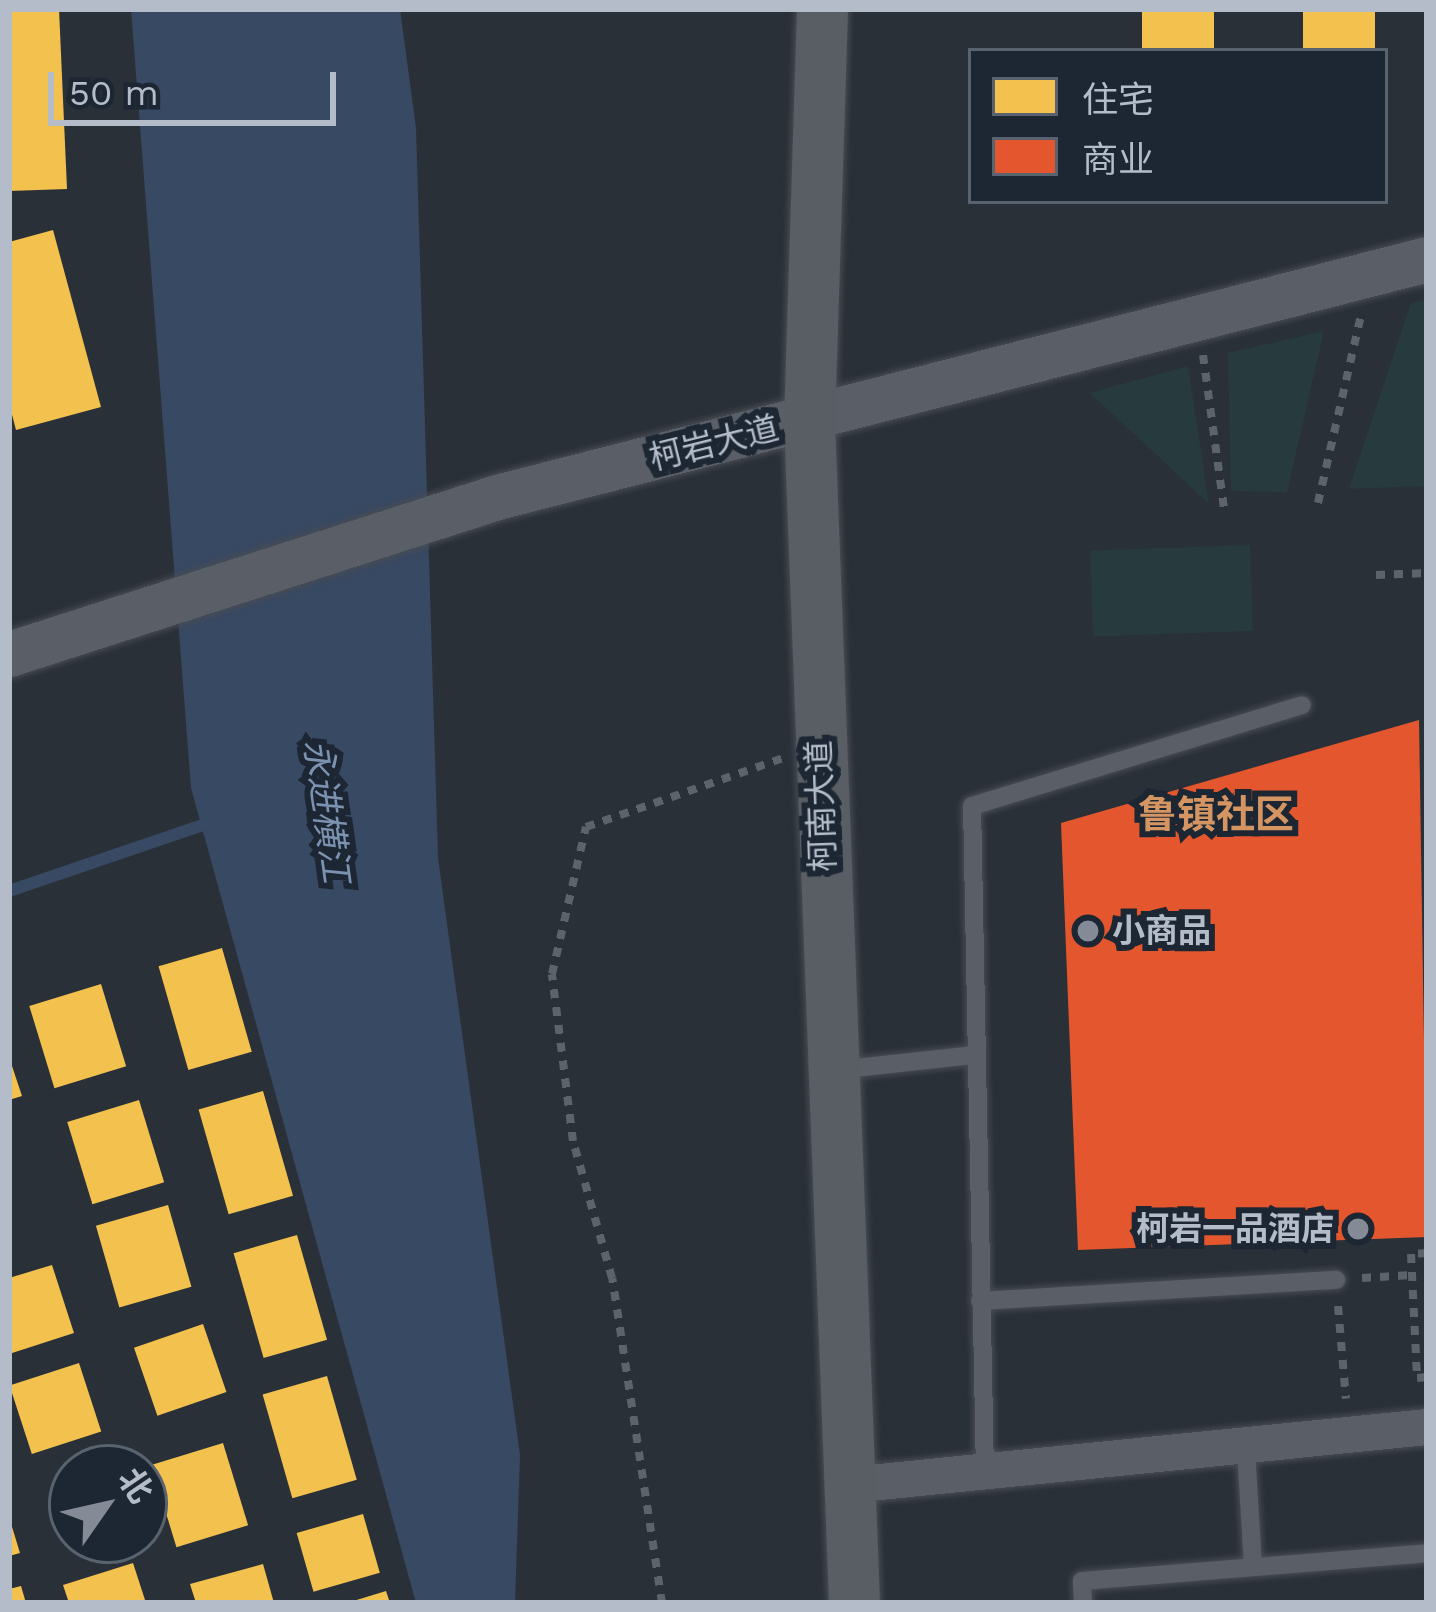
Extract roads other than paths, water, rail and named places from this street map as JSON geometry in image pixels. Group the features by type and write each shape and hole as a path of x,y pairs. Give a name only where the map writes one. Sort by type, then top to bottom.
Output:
{"main road":[{"name":"柯南大道","path":"822,9 809,420 854,1603"}],"street":[{"name":"柯岩大道","path":"9,654 496,497 1198,323 1427,259"},
{"path":"850,1485 1246,1449 1427,1426"}],"lane":[{"path":"985,1474 972,806 1302,705"},
{"path":"832,1070 974,1055"},
{"path":"980,1301 1336,1280"},
{"path":"1246,1449 1253,1566"},
{"path":"1083,1603 1082,1581 1427,1553"}],"water":[{"name":"永进横江","path":"131,9 400,9 416,128 438,858 520,1455 515,1603 416,1603 191,788"}],"waterway":[{"path":"9,891 215,821"}],"place":[{"name":"小商品","path":"1088,931"},
{"name":"柯岩一品酒店","path":"1358,1229"}],"district":[{"name":"鲁镇社区","path":"1216,815"}]}
